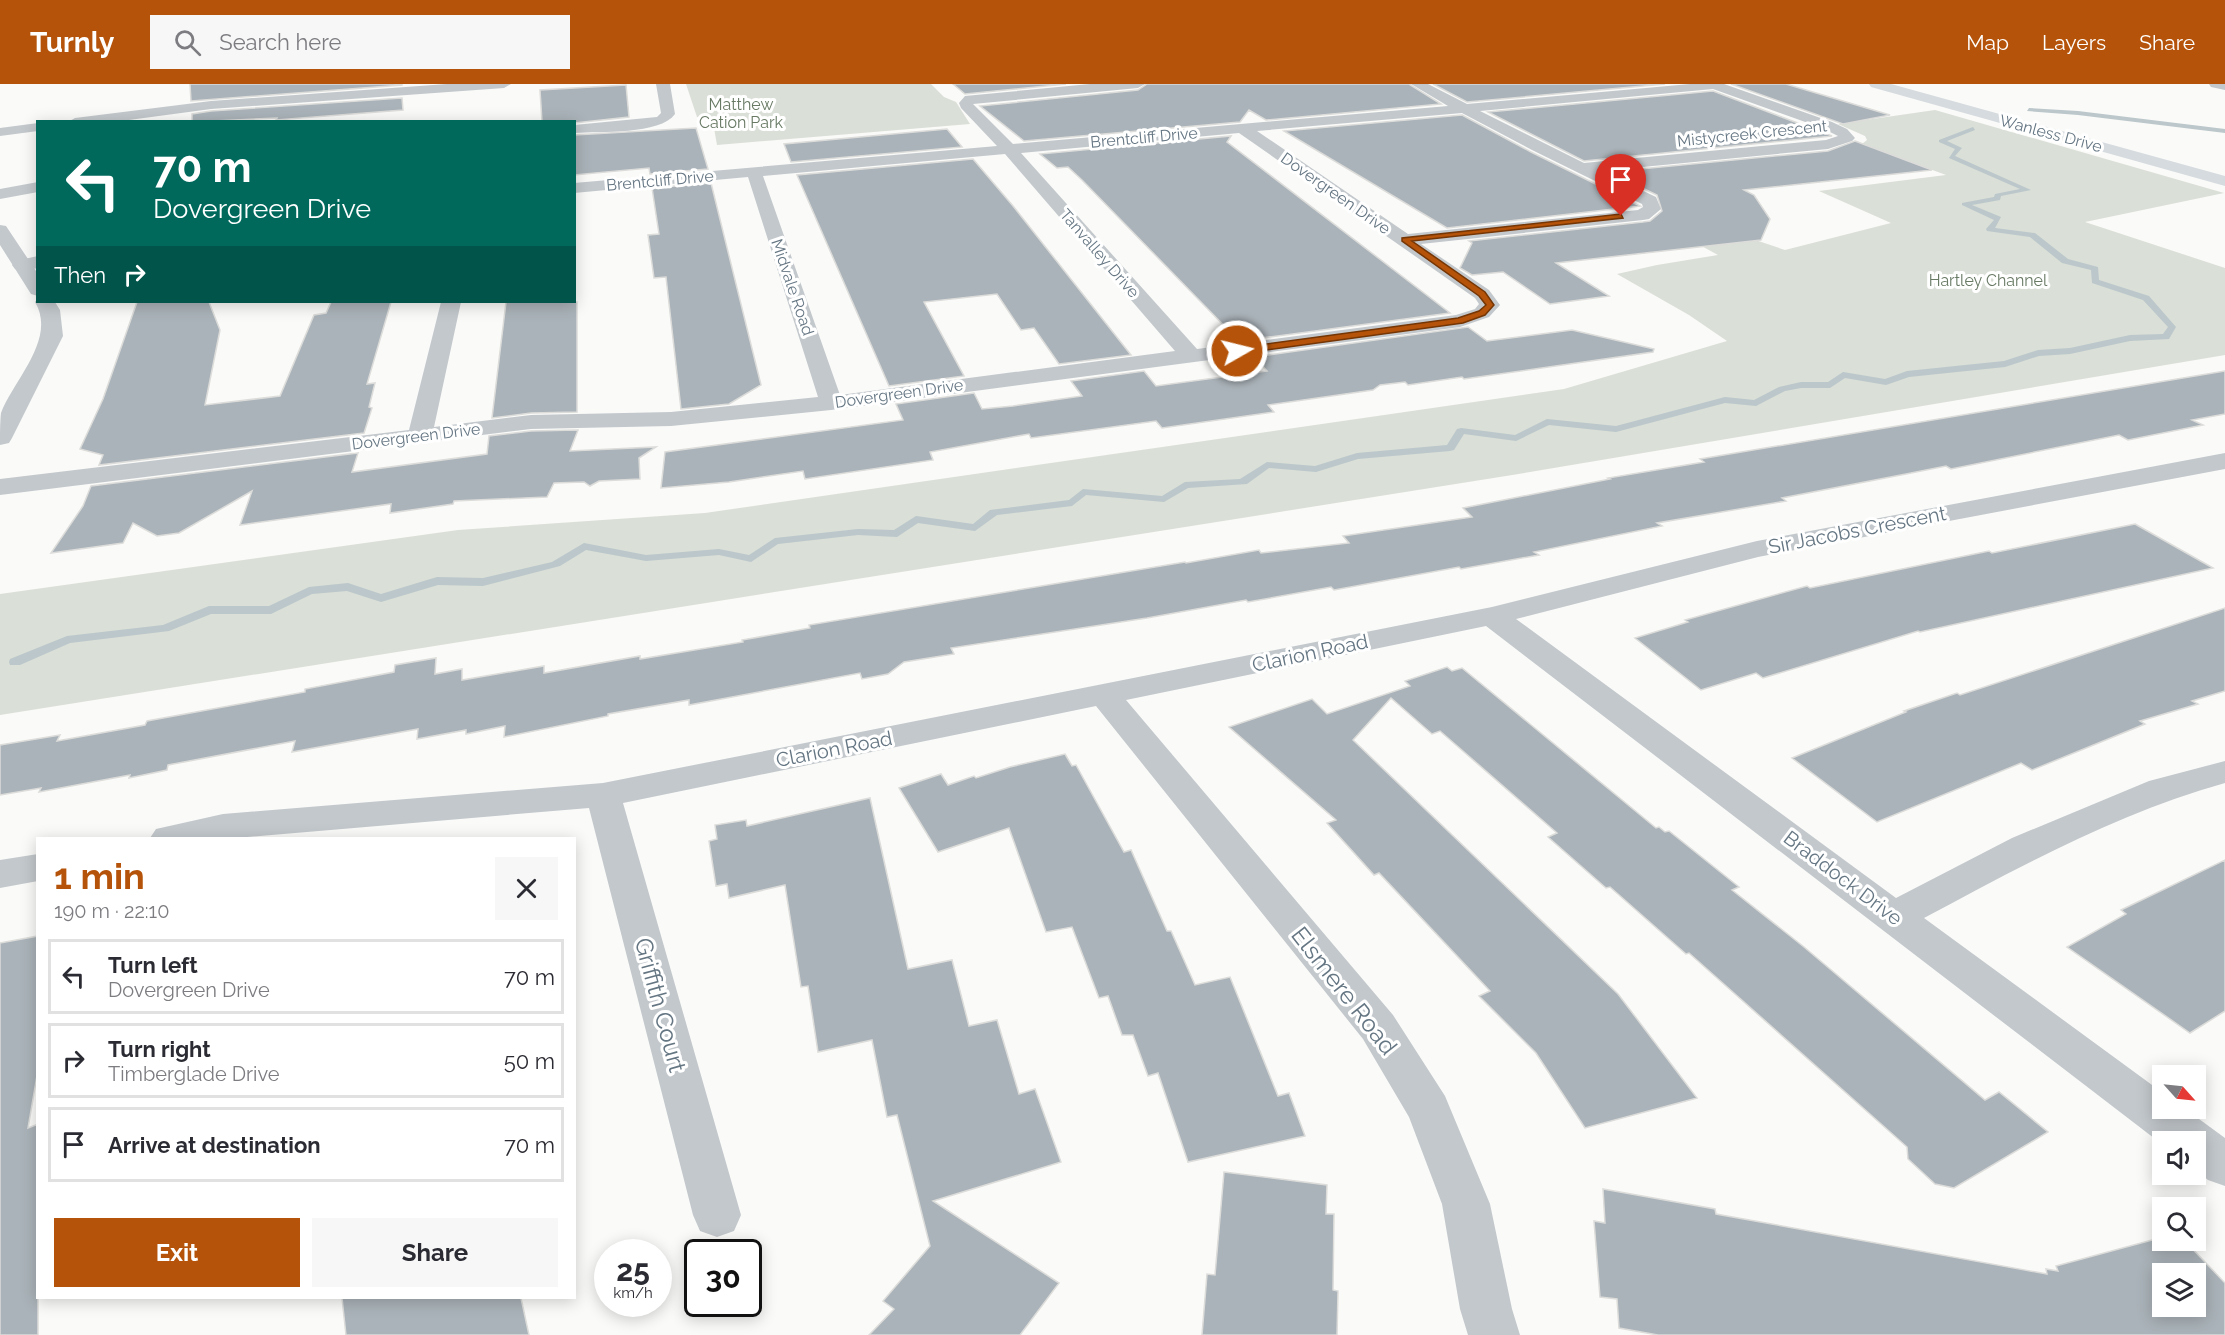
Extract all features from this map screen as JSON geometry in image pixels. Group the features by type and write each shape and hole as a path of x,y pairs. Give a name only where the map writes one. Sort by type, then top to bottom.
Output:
{"main road":[{"name":"Wanless Drive","path":"1876,84 2225,181"}],"street":[{"path":"91,120 211,105 504,84"},
{"path":"576,129 653,123 662,120 668,114 663,84"},
{"name":"Tanvalley Drive","path":"1138,84 970,99 966,103 968,108 1009,149 1192,357"},
{"path":"1405,240 1643,215 1652,209 1650,201 1537,147 1418,84"},
{"name":"Brentcliff Drive","path":"576,188 1683,89 1712,84"},
{"name":"Mistycreek Crescent","path":"1584,168 1828,144 1847,138 1842,132 1817,121 1712,84"},
{"path":"2216,84 2225,86"},
{"path":"0,132 36,127"},
{"name":"Dovergreen Drive","path":"0,487 531,422 672,419 831,403 1460,321 1482,313 1490,305 1482,294 1243,129"},
{"name":"Midvale Road","path":"754,172 831,403"},
{"path":"0,194 36,187"},
{"path":"0,230 30,264 36,284"},
{"path":"0,438 52,336 50,310 46,303"},
{"path":"420,436 451,303"},
{"name":"Sir Jacobs Crescent","path":"1492,616 1757,549 2225,461"},
{"name":"Clarion Road","path":"174,837 223,827 603,795 1492,616"},
{"name":"Braddock Drive","path":"1492,616 2180,1131"},
{"name":"Elsmere Road","path":"1104,695 1378,1027 1429,1110 1466,1204 1486,1309 1494,1335"},
{"path":"1894,916 2025,847 2162,789 2225,772"},
{"name":"Griffith Court","path":"603,795 717,1215"},
{"path":"0,874 36,867"},
{"name":"Braddock Drive","path":"2206,1150 2225,1165"}],"green space":[{"name":"Matthew Cation Park","path":"686,84 931,84 944,97 956,102 970,124 717,145 714,128 705,118 697,117"},
{"name":"Hartley Channel","path":"1935,110 2224,193 2085,222 2225,268 2225,355 1506,476 0,715 0,594 458,530 705,513 1564,389 1727,341 1689,315 1617,274 1718,255 1654,220 1696,220 1785,250 1891,223 1819,191 1946,175 1862,144 1867,140 1865,136 1838,124"}],"building":[{"path":"190,84 402,84 402,85 191,101"},
{"path":"953,84 1066,84 965,94"},
{"path":"1147,84 1409,84 1441,104 1266,120 1249,110 1240,122 1024,141 980,106 1138,90"},
{"path":"1433,84 1665,84 1467,102"},
{"path":"1731,84 1786,84 1890,115 1843,124"},
{"path":"626,85 629,117 576,123 576,120 542,120 540,90"},
{"path":"1713,91 1832,136 1584,161 1488,112"},
{"path":"402,98 403,110 276,120 277,118 192,120 192,114"},
{"path":"1462,115 1640,206 1447,228 1284,131"},
{"path":"696,128 708,169 650,174 649,168 576,175 576,135"},
{"path":"947,129 962,147 791,162 784,144"},
{"path":"1231,136 1227,142 1450,313 1239,341 1082,180 1068,167 1057,168 1040,154"},
{"path":"1855,141 1932,170 1744,190 1754,195 1770,219 1761,240 1556,263 1609,296 1550,304 1503,272 1472,275 1460,268 1472,243 1469,241 1650,221 1662,211 1657,195 1609,172 1828,151"},
{"path":"973,159 1131,355 1059,364 1034,328 1021,330 997,294 924,302 964,376 889,386 797,175"},
{"path":"711,183 761,385 729,404 681,409 666,277 654,278 648,235 659,234 652,188"},
{"path":"577,302 577,412 531,413 492,418 506,303"},
{"path":"137,303 209,303 220,330 205,405 280,396 314,315 326,313 331,303 391,303 367,384 375,383 369,407 372,408 364,433 99,465 103,455 80,449 103,399"},
{"path":"1468,327 1487,341 1572,330 1654,349 1653,352 1464,379 1462,377 1408,385 1405,382 1380,385 1373,390 1268,405 1274,412 1162,428 1156,421 1031,438 1029,434 930,452 933,460 805,479 803,471 729,482 661,488 665,452 903,420 896,404 974,393 982,409 1013,406 1082,396 1071,381 1144,371 1156,386 1267,371 1254,357"},
{"path":"2225,371 2225,414 2192,420 2203,425 2128,440 2119,435 1951,469 1946,466 1782,498 1786,501 1657,523 1662,526 1534,552 1539,555 1334,590 1331,587 951,648 954,654 904,662 888,674 862,679 860,673 689,705 689,700 608,714 608,716 504,737 505,726 466,734 466,730 417,739 418,729 292,752 295,741 168,765 167,770 129,778 130,775 39,792 41,788 0,795 0,745 60,735 57,741 145,725 147,721 305,692 305,689 394,672 395,665 436,658 435,674 462,669 462,680 544,666 544,673 640,656 640,659 743,642 742,640 810,628 809,625 1185,562 1259,550 1261,553 1349,543 1343,536 1472,517 1463,508 1610,479 1608,478 1704,462 1700,459"},
{"path":"578,430 570,451 656,447 639,458 640,479 599,481 590,486 584,482 554,483 547,497 454,501 453,504 390,513 391,504 240,525 252,491 179,533 157,536 133,523 123,543 51,553 83,506 91,486 358,453 352,472 487,454 489,436 531,431"},
{"path":"2135,524 2213,568 1918,631 1763,678 1756,673 1701,690 1635,638 1688,622 1685,620 1807,586 1810,588"},
{"path":"2225,608 2225,691 2192,701 2198,704 2140,721 2145,724 2032,770 2021,763 1877,822 1792,758 1906,712 1904,711 1957,693 1960,695"},
{"path":"1447,667 1452,671 1462,668 1656,828 1659,827 1665,832 1669,831 1739,887 1732,890 1804,947 1985,1100 1999,1092 2048,1132 1954,1188 1935,1184 1908,1159 1907,1147 1689,953 1686,954 1610,887 1606,888 1548,837 1557,833 1440,731 1432,734 1391,698 1353,740 1618,994 1697,1098 1585,1128 1536,1053 1479,996 1490,991 1379,873 1374,875 1327,823 1336,820 1229,727 1312,699 1327,714 1410,686 1405,681"},
{"path":"1065,754 1072,766 1076,765 1124,852 1131,850 1167,931 1171,931 1195,985 1230,977 1278,1096 1289,1093 1305,1136 1188,1162 1158,1073 1148,1076 1133,1035 1122,1035 1108,996 1099,998 1072,927 1046,932 1009,828 938,852 899,788 941,774 948,785 974,776 976,778"},
{"path":"870,798 908,969 952,960 969,1026 997,1020 1019,1094 1035,1089 1061,1162 933,1201 1059,1283 1020,1335 869,1335 894,1309 883,1301 930,1246 897,1115 887,1117 872,1040 818,1052 808,986 801,987 785,885 729,898 727,884 716,886 709,841 717,839 715,825 746,820 747,826"},
{"path":"2225,860 2225,1011 2190,1033 2067,947 2126,914 2121,910"},
{"path":"36,936 36,1082 28,1128 36,1125 38,1335 0,1335 0,943"},
{"path":"1224,1172 1327,1185 1326,1214 1334,1214 1333,1290 1338,1291 1337,1335 1202,1335 1207,1274 1215,1275"},
{"path":"1603,1189 1715,1209 1716,1214 2047,1274 2046,1269 2058,1271 2056,1266 2152,1240 2152,1251 2194,1251 2206,1263 2152,1263 2152,1317 2206,1317 2206,1263 2225,1283 2225,1335 1658,1335 1619,1328 1617,1299 1600,1297 1594,1221 1605,1223"},
{"path":"342,1299 521,1299 529,1335 346,1335"}],"waterway":[{"path":"2029,110 2078,113 2225,131"},
{"path":"15,662 67,640 165,628 209,610 271,610 309,591 348,587 381,598 437,581 483,582 556,564 584,546 646,558 719,552 751,559 775,541 858,532 897,534 916,519 975,528 994,512 1072,503 1083,492 1164,499 1185,485 1243,482 1267,465 1316,469 1357,456 1450,448 1461,431 1516,438 1547,422 1616,429 1725,400 1756,403 1773,392 1791,386 1830,385 1843,375 1886,382 1907,374 2005,364 2038,353 2070,351 2130,338 2166,337 2172,327 2146,298 2095,281 2095,269 2065,261 2032,235 1990,229 1998,219 1964,204 1998,199 1997,195 2028,190 1951,157 1959,148 1941,141 1973,129"}],"route":[{"path":"1237,351 1460,321 1482,313 1490,305 1482,294 1405,240 1621,216"}]}
